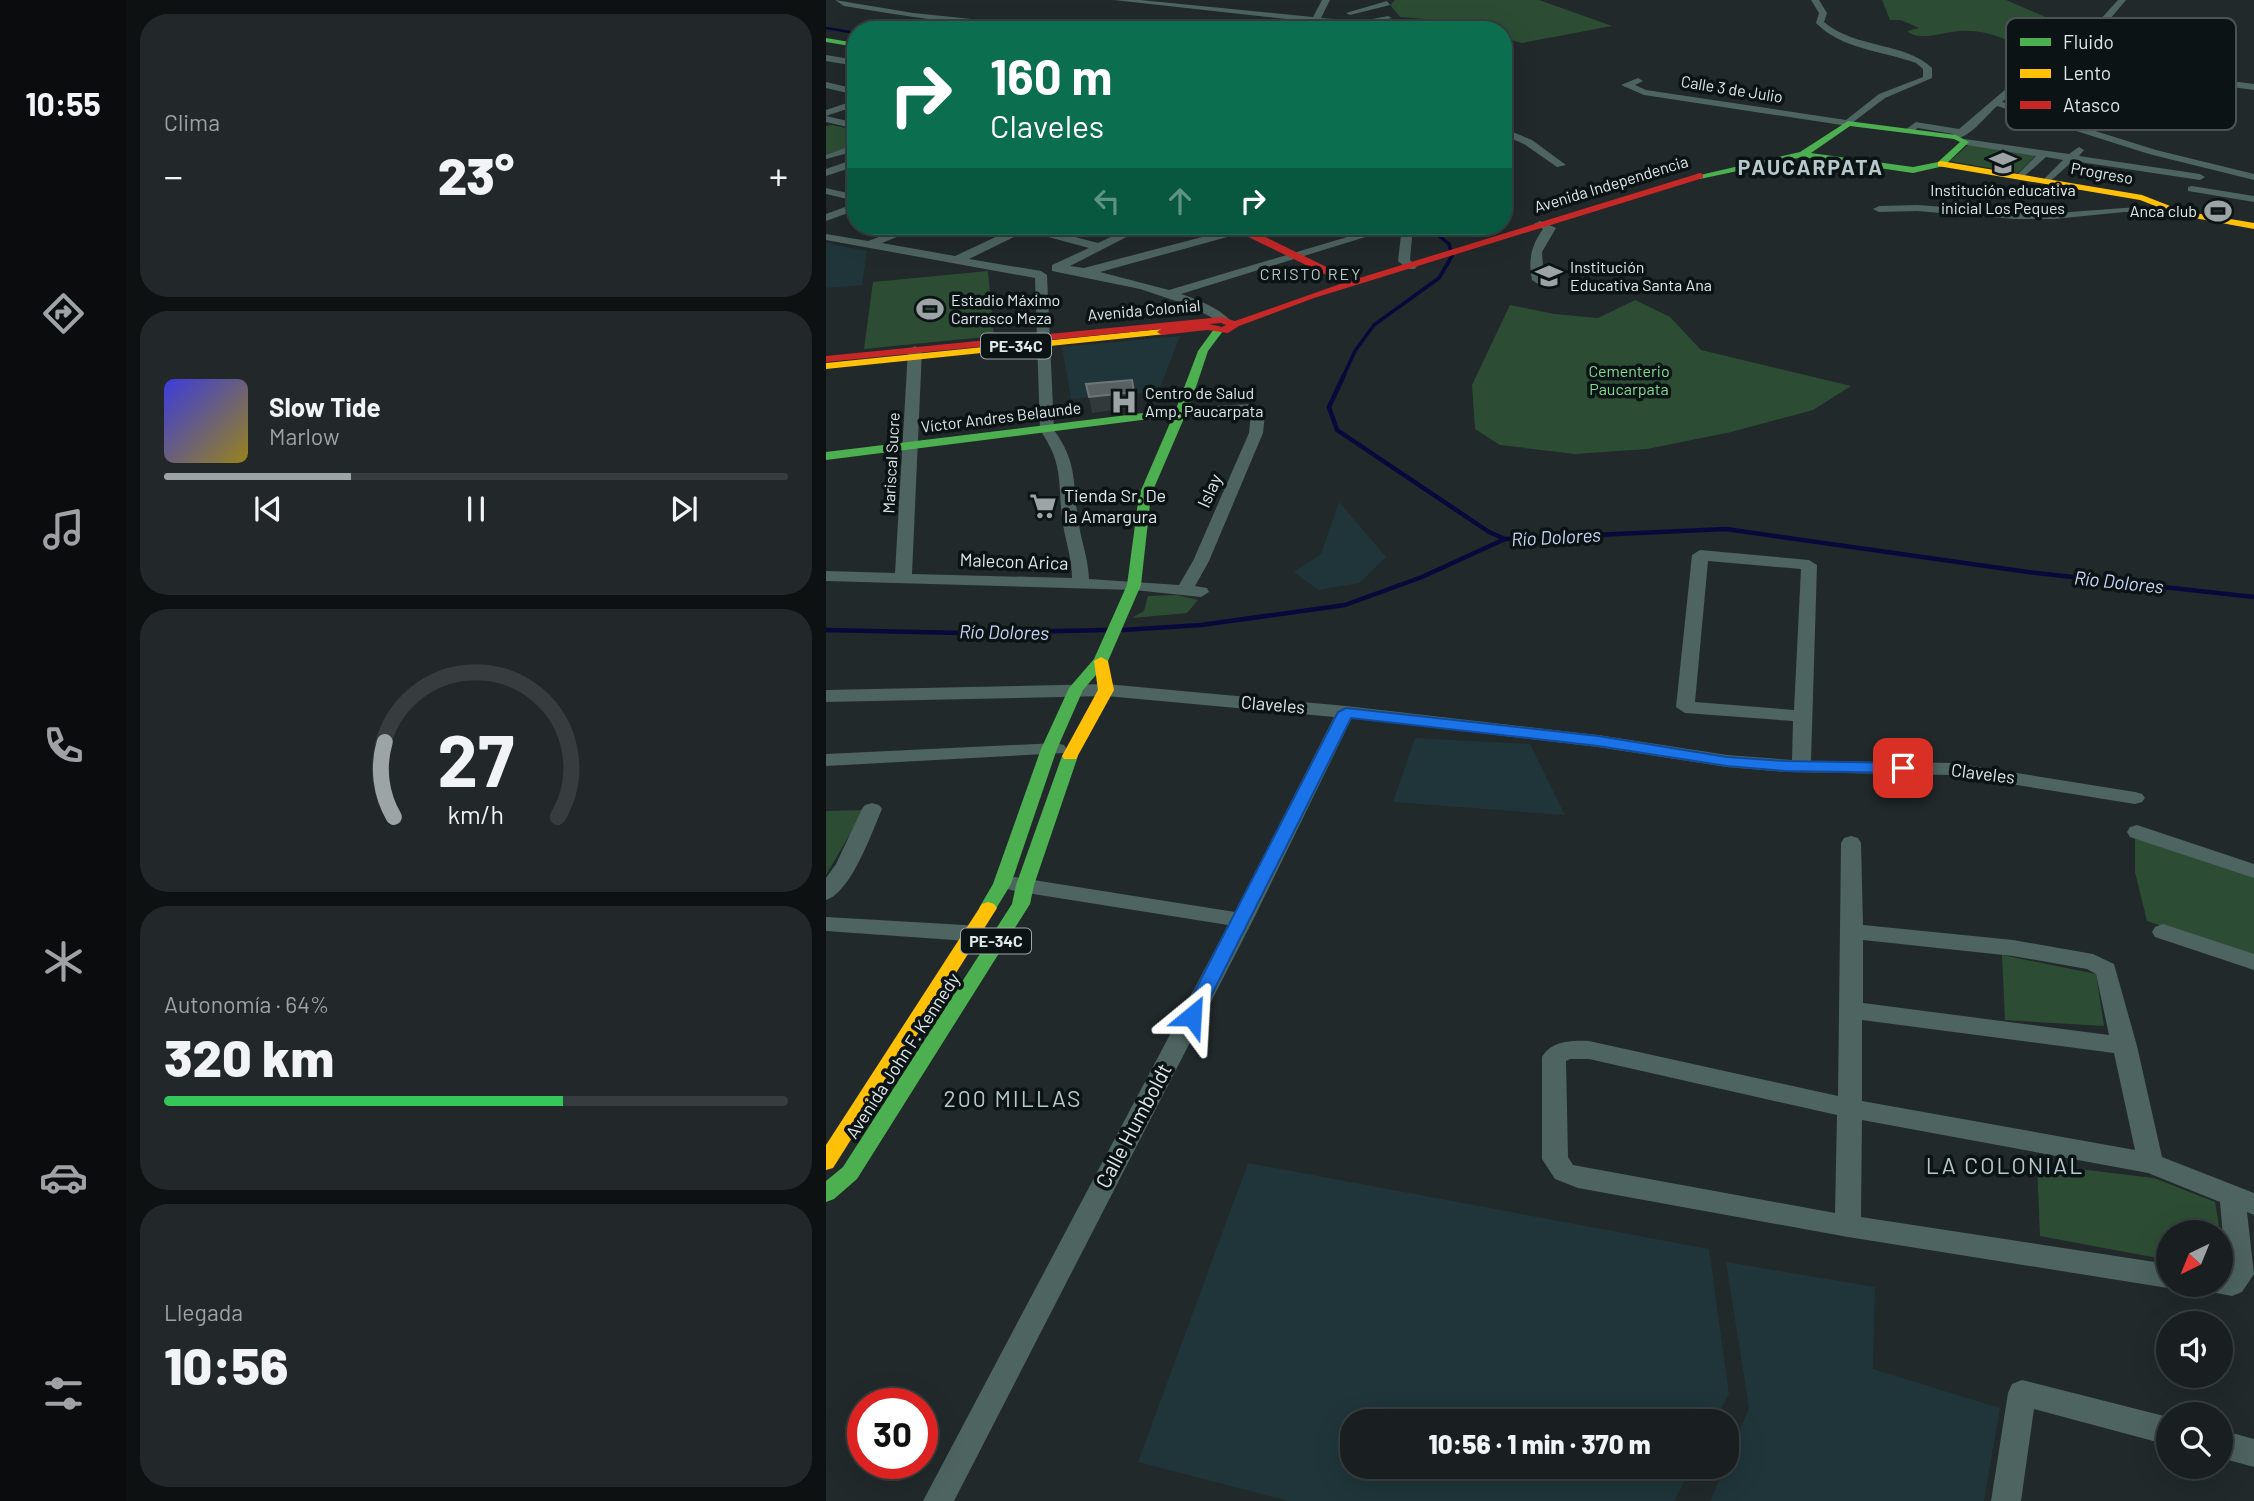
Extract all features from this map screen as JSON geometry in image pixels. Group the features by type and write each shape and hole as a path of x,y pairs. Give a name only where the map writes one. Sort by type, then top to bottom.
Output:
{"main road":[{"path":"826,40 847,44"},
{"path":"1848,123 1962,138"},
{"name":"Avenida Independencia","path":"1512,233 1695,177 1803,154 1848,123"},
{"path":"1803,154 1913,170 1941,163 1962,138"},
{"name":"Progreso","path":"1941,163 2142,198 2180,201 2196,216 2254,226"},
{"path":"1259,235 1352,283"},
{"name":"Avenida Independencia","path":"1221,324 1261,314 1507,235"},
{"name":"Avenida Colonial","path":"826,359 1221,324"},
{"name":"PE-34C","path":"1133,585 1145,495 1203,351 1221,324"},
{"name":"Avenida Colonial","path":"826,366 914,353"},
{"name":"Víctor Andres Belaunde","path":"826,448 909,442 1047,426 1153,408 1180,412"},
{"name":"Víctor Andres Belaunde","path":"826,456 909,442"},
{"name":"Avenida John F. Kennedy","path":"826,1162 974,933 1002,884 1049,749 1076,688 1101,661 1133,585"},
{"name":"Avenida John F. Kennedy","path":"826,1194 838,1171 985,963 998,937 1021,904 1024,885 1072,750 1106,690 1101,661"}],"street":[{"path":"839,0 844,4 901,14 977,21"},
{"path":"1118,0 1193,4 1216,11 1268,12 1335,21"},
{"path":"1216,11 1224,0"},
{"path":"1321,20 1326,1 1337,0"},
{"path":"1815,0 1823,13 1820,23 1829,31 1911,58 1929,71 1925,80 1882,96 1848,123"},
{"path":"2106,18 2122,0"},
{"path":"1321,20 1387,3"},
{"path":"1372,21 1388,18"},
{"path":"826,58 847,62"},
{"name":"Calle 3 de Julio","path":"1638,81 1626,85 1644,92 1848,123"},
{"path":"826,85 847,90"},
{"path":"2236,85 2254,87"},
{"path":"1962,138 2006,93"},
{"path":"1994,103 2006,106"},
{"path":"826,113 847,106"},
{"path":"826,119 847,123"},
{"path":"2081,130 2208,168 2254,177"},
{"path":"1512,135 1528,142 1561,165"},
{"path":"2047,181 2095,135"},
{"path":"1962,138 2200,177"},
{"path":"847,151 829,158 847,162"},
{"path":"2020,177 2044,153"},
{"path":"826,173 847,166"},
{"path":"2180,201 2208,168"},
{"path":"826,191 847,196"},
{"path":"1879,209 1917,208 2014,216 2054,216 2180,201 2254,199"},
{"path":"826,218 847,210"},
{"path":"1538,280 1533,263 1535,252 1550,228 1540,223"},
{"path":"869,245 895,235"},
{"path":"957,260 1009,235"},
{"path":"1058,235 1100,247"},
{"path":"826,237 1041,275 1120,235"},
{"path":"1087,272 1217,235"},
{"path":"1166,295 1364,235"},
{"path":"1406,235 1404,261 1411,266"},
{"path":"1056,268 1087,272 1166,295 1215,312 1221,324"},
{"path":"1041,275 1040,303 1047,426 1060,448 1066,470 1071,526 1080,555 1081,584"},
{"name":"Mariscal Sucre","path":"903,578 914,353"},
{"name":"Víctor Andres Belaunde","path":"1180,412 1252,408"},
{"name":"Islay","path":"1193,591 1201,561 1256,433 1258,413 1252,408"},
{"path":"1801,766 1809,565 1700,555 1685,707 1802,716"},
{"name":"Malecon Arica","path":"826,576 1133,585 1193,591"},
{"name":"Claveles","path":"826,696 1076,688 1106,690 1346,712 1598,741 1727,761 1801,766 1954,769 2135,798"},
{"name":"Calle Humboldt","path":"938,1501 1242,920 1346,712"},
{"path":"826,760 1072,750"},
{"path":"826,893 846,866 872,809"},
{"path":"2137,832 2254,872"},
{"path":"1848,1226 1851,843"},
{"path":"1002,884 1024,885 1242,920"},
{"path":"826,924 974,933 998,937"},
{"path":"1852,932 2013,948 2093,962 2106,970 2151,1163"},
{"path":"2163,932 2254,964"},
{"path":"1849,1010 2125,1046"},
{"path":"2156,1274 1848,1226 1578,1178 1564,1172 1555,1159 1554,1057 1572,1048 1589,1050 1850,1108 2151,1163 2244,1201 2240,1274 2233,1283"},
{"path":"2006,1501 2022,1393 2156,1428"},
{"path":"2233,1447 2254,1453"}],"shaded area":[{"path":"826,243 867,251 862,285 826,288"},
{"path":"1180,336 1159,391 1071,399 1062,347"},
{"path":"1339,502 1386,557 1360,583 1318,590 1294,572 1321,554"},
{"path":"1415,738 1530,744 1565,815 1393,802"},
{"path":"1248,1163 1709,1249 1729,1394 1721,1409 1340,1409 1340,1479 1686,1479 1674,1501 1288,1501 1138,1462"},
{"path":"1726,1262 1875,1287 1873,1369 2000,1408 1984,1501 1710,1501 1720,1479 1739,1479 1739,1432 1749,1408"}],"green space":[{"path":"1395,0 1539,0 1612,26 1522,43 1512,40 1512,21 1434,21 1400,17 1390,5"},
{"path":"1882,0 2006,0 2048,18 2006,18 2006,40 1971,31 1918,36 1907,31 1919,28 1901,20 1890,20"},
{"path":"826,126 847,128 847,148 826,156"},
{"path":"1969,144 2035,156 2018,173 1950,161"},
{"name":"Estadio Máximo Carrasco Meza","path":"988,271 994,336 864,349 873,282"},
{"name":"Cementerio Paucarpata","path":"1635,300 1670,317 1701,350 1851,386 1813,410 1731,432 1647,449 1575,454 1500,445 1475,429 1472,385 1510,305 1554,314 1598,318"},
{"path":"1177,595 1198,600 1187,613 1132,618 1144,611 1148,596"},
{"path":"864,810 826,875 826,811"},
{"path":"2135,837 2254,877 2254,957 2147,921 2135,872"},
{"path":"2002,955 2096,974 2104,1026 2005,1020"},
{"path":"2037,1164 2154,1178 2215,1202 2218,1220 2156,1220 2156,1258 2040,1236"}],"building":[{"path":"1132,380 1134,392 1089,397 1086,384"}],"waterway":[{"path":"826,28 847,32"},
{"path":"1343,377 1355,351 1374,325 1439,278 1452,256 1449,244 1438,235"},
{"path":"1344,375 1329,407 1337,430 1489,532 1505,539"},
{"name":"Río Dolores","path":"1505,539 1726,529 2028,572 2254,597"},
{"name":"Río Dolores","path":"1123,630 1201,625 1345,605 1422,577 1505,539"},
{"name":"Río Dolores","path":"826,630 962,633 1106,630"}],"traffic: fast":[{"path":"826,40 847,44"},
{"path":"1700,176 1803,154 1848,123 1956,137 1965,142 1941,164 1913,170 1803,154"},
{"path":"988,908 1002,884 1049,749 1076,688 1101,661 1134,585 1145,495 1185,402 1203,351 1218,331"},
{"path":"826,456 1180,412"},
{"path":"826,1193 850,1173 1021,904 1025,885 1070,756"}],"traffic: slow":[{"path":"1941,164 2142,198 2181,213 2254,226"},
{"path":"826,366 1162,332"},
{"path":"1070,756 1106,690 1101,661"},
{"path":"826,1162 988,908"}],"traffic: jam":[{"path":"1512,234 1700,176"},
{"path":"1251,235 1352,283"},
{"path":"1235,324 1310,296 1508,235"},
{"path":"826,359 1221,320 1235,324 1224,331 1207,327 1162,332"}],"place":[{"name":"Institución educativa inicial Los Peques","path":"2003,163"},
{"name":"Anca club","path":"2218,211"},
{"name":"Institución Educativa Santa Ana","path":"1549,276"},
{"name":"Estadio Máximo Carrasco Meza","path":"930,309"},
{"name":"Centro de Salud Amp. Paucarpata","path":"1124,402"},
{"name":"Tienda Sr. De la Amargura","path":"1043,506"}],"district":[{"name":"PAUCARPATA","path":"1811,168"},
{"name":"CRISTO REY","path":"1311,274"},
{"name":"200 MILLAS","path":"1013,1099"},
{"name":"LA COLONIAL","path":"2005,1166"}],"route":[{"path":"1192,1016 1346,712 1598,741 1727,761 1785,766 1903,768"}]}
